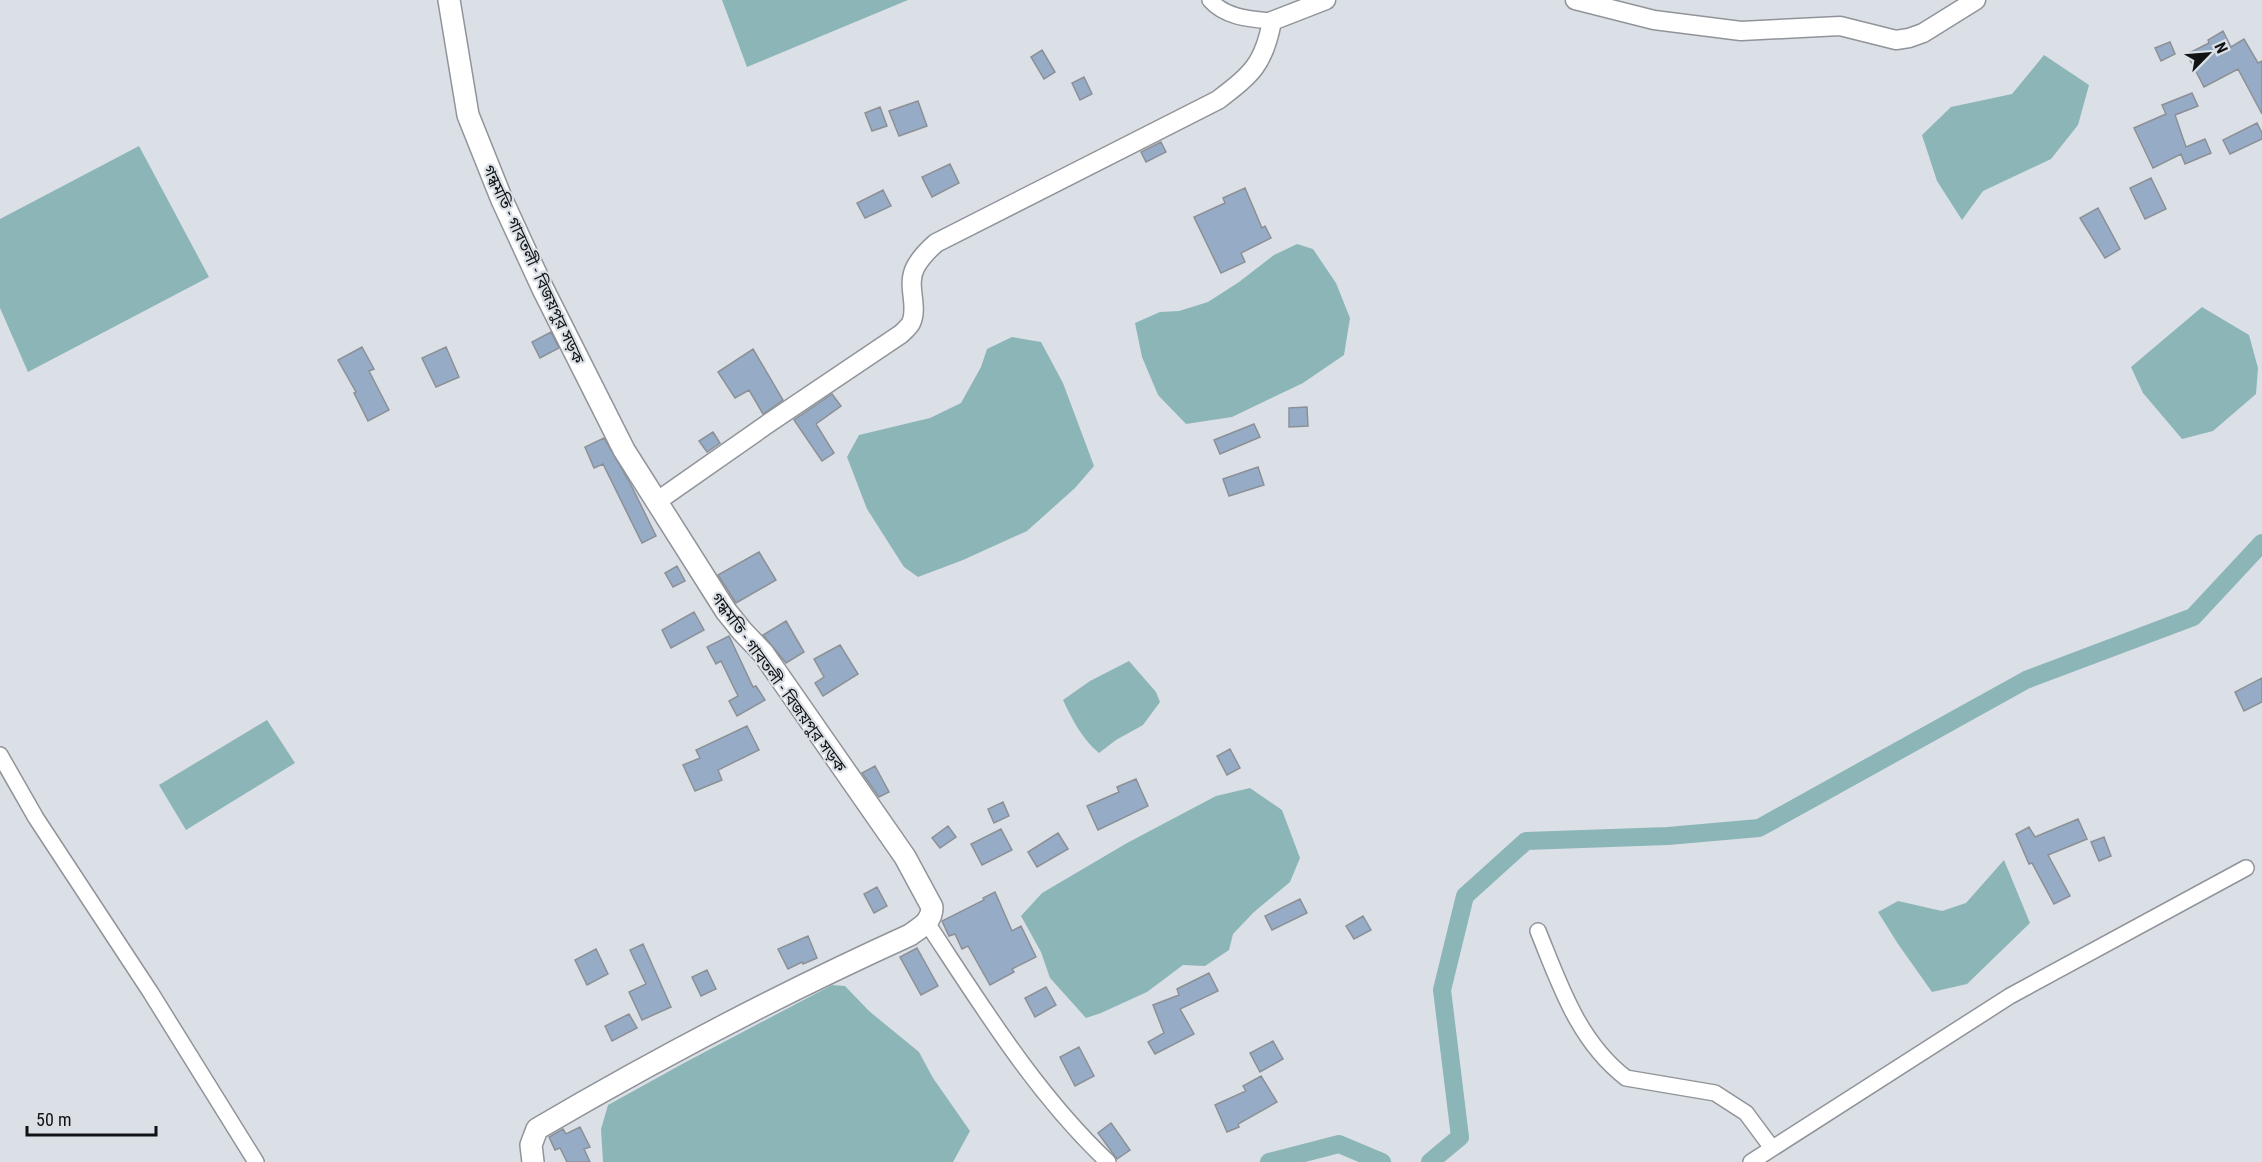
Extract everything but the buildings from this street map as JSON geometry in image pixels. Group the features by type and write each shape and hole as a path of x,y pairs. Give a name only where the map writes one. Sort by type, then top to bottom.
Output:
{"main road":[{"name":"গন্ধমতি - গাবতলী - বিজয়পুর সড়ক","path":"450,0 468,115 502,200 543,289 613,429 656,502 726,611 763,653 905,857 932,907 932,915 927,923"},
{"path":"533,1162 531,1145 537,1129 662,1057 910,935 927,923"}],"street":[{"path":"1210,0 1216,6 1242,19 1272,21 1326,0"},
{"path":"1575,0 1654,20 1740,31 1840,26 1896,40 1923,33 1976,0"},
{"path":"656,502 765,424 902,334 911,323 914,307 911,289 914,270 924,254 936,243 1218,100 1254,69 1267,46 1272,21"},
{"path":"0,755 36,818 151,993 256,1162"},
{"path":"1751,1162 2010,996 2246,868"},
{"path":"927,923 1008,1045 1085,1140 1108,1162"},
{"path":"1538,931 1573,1014 1596,1051 1616,1071 1626,1078 1715,1093 1746,1113 1772,1148"}],"water":[{"path":"722,0 908,0 747,67"},
{"path":"2044,55 2089,85 2078,125 2051,159 1983,191 1962,220 1937,181 1922,135 1951,107 2012,94"},
{"path":"139,146 209,277 28,372 0,308 0,219"},
{"path":"1297,244 1313,249 1336,283 1350,318 1344,355 1303,383 1232,417 1186,424 1158,395 1142,357 1135,323 1160,312 1179,311 1208,302 1274,255"},
{"path":"2202,307 2249,335 2258,368 2256,394 2213,431 2182,439 2143,393 2131,367"},
{"path":"1012,337 1041,342 1063,383 1094,466 1075,488 1027,531 963,560 918,577 904,567 867,509 847,457 859,435 930,418 961,403 981,367 987,349"},
{"path":"1129,661 1156,692 1160,702 1143,725 1116,740 1099,753 1083,735 1063,700 1090,681"},
{"path":"267,720 295,763 186,830 159,785"},
{"path":"1250,788 1282,810 1300,858 1290,882 1254,912 1233,934 1229,950 1205,966 1183,965 1147,992 1086,1018 1050,978 1041,952 1021,916 1042,893 1127,843 1216,796"},
{"path":"2004,860 2030,923 1967,984 1932,992 1878,912 1898,901 1942,911 1966,903"},
{"path":"832,985 845,986 869,1011 919,1052 933,1078 970,1131 953,1162 603,1162 601,1129 608,1105"}],"waterway":[{"path":"1430,1162 1460,1137 1442,990 1465,896 1526,841 1668,836 1759,828 2026,680 2193,617 2262,543"},
{"path":"1269,1162 1339,1144 1382,1162"}]}
